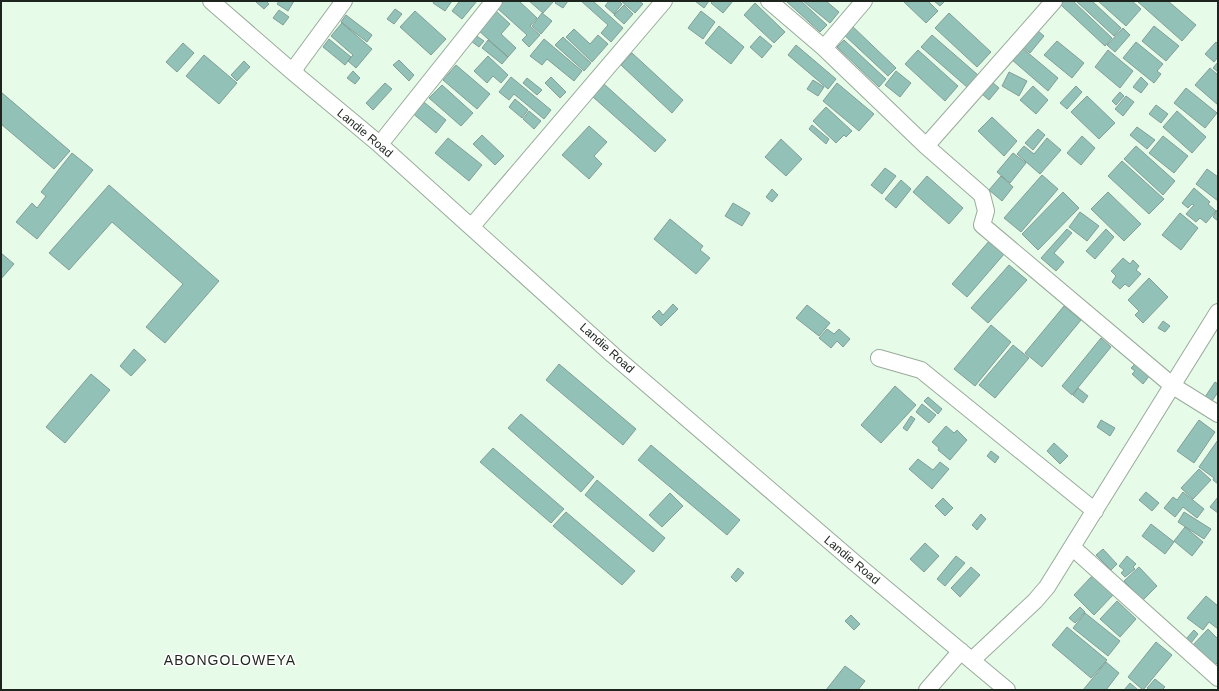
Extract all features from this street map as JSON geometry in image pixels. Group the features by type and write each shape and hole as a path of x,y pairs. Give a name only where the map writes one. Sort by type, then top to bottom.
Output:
{"street":[{"name":"Landie Road","path":"211,1 378,143 472,226 613,355 855,563 967,655 1007,690"},
{"path":"294,73 297,65 344,1"},
{"path":"378,143 384,139 494,1"},
{"path":"472,226 664,1"},
{"path":"769,1 824,48 926,146 982,195 986,211 982,224 1172,386 1218,414"},
{"path":"824,48 864,1"},
{"path":"926,146 1054,1"},
{"path":"927,690 967,655 1035,601 1047,587 1218,312"},
{"path":"879,358 921,370 1095,511"},
{"path":"1072,547 1218,678"}],"building":[{"path":"266,1 269,4 264,9 256,2"},
{"path":"279,1 294,1 288,11 277,4"},
{"path":"434,1 452,1 445,11 433,3"},
{"path":"458,1 477,1 462,19 452,11 459,2"},
{"path":"504,1 519,1 537,18 530,26 540,35 529,47 522,40 527,35 497,8"},
{"path":"529,1 554,1 543,13"},
{"path":"557,1 568,1 563,8 555,3"},
{"path":"581,1 595,1 594,2 623,28 611,42 601,33 608,25"},
{"path":"609,1 619,1 622,4 614,14 605,6"},
{"path":"621,1 639,1 643,4 635,13"},
{"path":"695,1 709,1 704,8"},
{"path":"713,1 733,1 723,13 711,3"},
{"path":"786,1 801,1 827,25 820,32"},
{"path":"803,1 826,1 839,12 830,23"},
{"path":"903,1 928,1 938,11 926,23"},
{"path":"934,1 945,1 940,6"},
{"path":"1064,1 1073,1 1112,38 1105,46 1061,5"},
{"path":"1076,1 1092,1 1121,28 1114,36"},
{"path":"1098,1 1132,1 1141,9 1126,26"},
{"path":"1137,1 1168,1 1196,25 1182,41"},
{"path":"755,3 785,32 774,43 744,15"},
{"path":"624,5 633,14 624,24 614,15"},
{"path":"395,9 402,14 394,24 387,19"},
{"path":"279,10 289,17 283,25 273,18"},
{"path":"415,11 446,39 431,55 400,27"},
{"path":"496,11 510,24 501,34 516,48 508,57 478,30"},
{"path":"701,11 715,22 703,39 688,28"},
{"path":"542,13 552,21 541,34 532,26"},
{"path":"949,13 991,52 977,67 935,28"},
{"path":"346,15 372,35 367,42 341,22"},
{"path":"342,23 372,49 356,68 348,61 353,55 331,36"},
{"path":"850,24 896,68 888,76 842,33"},
{"path":"719,26 744,47 731,64 705,43"},
{"path":"1154,26 1179,46 1166,61 1142,41"},
{"path":"1123,28 1130,35 1115,52 1107,45"},
{"path":"574,29 590,44 598,35 608,44 592,62 566,37"},
{"path":"1037,30 1044,36 1030,53 1023,47"},
{"path":"475,35 484,41 479,47 471,41"},
{"path":"932,35 978,75 967,87 921,47"},
{"path":"760,36 772,46 762,58 750,47"},
{"path":"563,37 591,63 584,71 555,45"},
{"path":"329,39 351,57 345,65 323,47"},
{"path":"544,39 582,71 574,81 547,59 542,65 530,56"},
{"path":"488,40 508,57 502,64 482,48"},
{"path":"844,40 886,79 879,87 837,47"},
{"path":"1057,41 1084,63 1072,78 1044,55"},
{"path":"1136,42 1163,64 1157,71 1161,74 1154,83 1123,58"},
{"path":"1216,42 1218,44 1218,57 1214,62 1205,54"},
{"path":"183,43 194,53 177,72 166,62"},
{"path":"796,45 836,79 828,89 788,55"},
{"path":"1021,47 1058,78 1048,91 1011,59"},
{"path":"918,50 958,86 945,101 905,64"},
{"path":"1108,50 1133,71 1120,88 1095,67"},
{"path":"632,53 683,100 672,113 621,65"},
{"path":"204,55 237,83 219,104 186,76"},
{"path":"488,56 508,75 501,83 493,76 487,83 474,71"},
{"path":"399,60 414,75 409,81 393,65"},
{"path":"244,61 250,67 237,81 231,75"},
{"path":"1218,62 1218,72 1213,68"},
{"path":"456,65 490,94 477,109 443,80"},
{"path":"1210,68 1218,75 1218,105 1195,85"},
{"path":"353,71 360,78 355,84 347,78"},
{"path":"896,71 911,83 900,97 885,85"},
{"path":"1009,72 1027,81 1019,96 1002,86"},
{"path":"511,77 551,110 544,119 514,94 509,100 499,92"},
{"path":"551,77 566,92 560,98 545,83"},
{"path":"1141,77 1148,84 1141,93 1133,87"},
{"path":"527,78 542,90 537,95 523,83"},
{"path":"813,80 824,87 818,96 807,89"},
{"path":"992,82 999,88 989,100 982,94"},
{"path":"385,83 392,89 373,110 366,103"},
{"path":"837,83 874,114 859,131 823,101"},
{"path":"604,84 666,140 655,152 593,97"},
{"path":"442,85 473,113 461,126 429,98"},
{"path":"1033,86 1048,100 1036,114 1020,100"},
{"path":"1076,86 1082,92 1067,109 1060,103"},
{"path":"1186,88 1217,113 1205,128 1174,103"},
{"path":"1,92 70,151 54,169 1,124"},
{"path":"1120,92 1124,96 1116,105 1112,101"},
{"path":"1087,96 1115,123 1099,139 1071,112"},
{"path":"1126,96 1134,102 1123,116 1115,109"},
{"path":"420,99 446,120 436,133 410,111"},
{"path":"515,99 528,110 522,118 509,107"},
{"path":"1156,105 1168,114 1161,123 1149,114"},
{"path":"826,107 852,131 846,137 844,135 836,143 813,121"},
{"path":"529,111 541,121 534,129 523,119"},
{"path":"1177,111 1206,137 1192,153 1163,127"},
{"path":"992,117 1017,141 1004,156 978,131"},
{"path":"812,125 829,139 826,144 809,129"},
{"path":"589,126 607,142 594,156 602,164 589,179 562,155"},
{"path":"1137,127 1155,140 1147,149 1130,135"},
{"path":"1038,129 1045,135 1033,150 1025,143"},
{"path":"482,135 504,156 495,165 473,144"},
{"path":"1082,136 1095,148 1081,165 1067,153"},
{"path":"1163,136 1188,156 1174,173 1149,153"},
{"path":"448,138 482,165 469,181 435,153"},
{"path":"1047,138 1061,150 1040,174 1017,154 1024,146 1034,154"},
{"path":"781,139 802,159 786,176 765,157"},
{"path":"1136,146 1175,181 1163,195 1124,159"},
{"path":"72,153 93,170 37,239 16,222 32,203 37,208 46,196 41,192"},
{"path":"1013,153 1026,163 1010,183 997,172"},
{"path":"1122,161 1164,199 1149,214 1108,176"},
{"path":"885,168 896,176 882,194 871,185"},
{"path":"1207,169 1218,177 1218,201 1196,184"},
{"path":"1042,175 1058,189 1021,232 1004,218"},
{"path":"927,176 963,208 949,224 913,192"},
{"path":"1001,176 1013,187 1002,201 989,190"},
{"path":"901,180 911,189 896,208 885,199"},
{"path":"109,185 219,281 165,343 146,327 183,284 112,222 69,270 49,253"},
{"path":"1194,188 1210,202 1208,204 1216,211 1206,223 1200,218 1196,222 1186,214 1194,205 1192,204 1188,208 1182,203"},
{"path":"772,189 778,195 772,202 766,197"},
{"path":"1063,192 1079,208 1038,250 1022,234"},
{"path":"1108,192 1141,224 1124,241 1091,209"},
{"path":"733,203 750,213 742,226 725,216"},
{"path":"1218,210 1218,221 1213,217"},
{"path":"1080,212 1099,226 1087,241 1069,227"},
{"path":"1180,213 1198,228 1181,250 1162,235"},
{"path":"670,219 703,246 700,250 710,258 696,274 654,239"},
{"path":"1067,229 1072,233 1054,253 1064,262 1056,271 1041,258"},
{"path":"1106,229 1114,237 1095,259 1086,251"},
{"path":"990,240 1005,253 967,297 952,284"},
{"path":"1,253 14,264 1,279"},
{"path":"1123,258 1130,264 1133,260 1139,266 1136,270 1141,274 1129,287 1125,284 1120,289 1112,282 1116,276 1111,271"},
{"path":"1009,265 1027,280 988,323 971,308"},
{"path":"1149,278 1168,297 1143,323 1135,315 1139,311 1128,300"},
{"path":"673,304 678,309 661,326 652,317 659,310 663,315"},
{"path":"807,305 830,323 819,336 796,318"},
{"path":"1064,306 1081,320 1042,367 1025,353"},
{"path":"1163,321 1170,326 1165,332 1158,328"},
{"path":"991,325 1011,342 975,386 954,369"},
{"path":"827,329 834,334 839,329 850,339 843,347 837,341 831,348 819,338"},
{"path":"1101,338 1111,347 1072,395 1062,386"},
{"path":"1013,345 1029,358 995,398 979,385"},
{"path":"134,349 146,360 131,376 120,366"},
{"path":"1136,363 1150,375 1143,384 1132,374 1135,371 1131,368"},
{"path":"559,364 636,429 623,445 546,380"},
{"path":"91,374 110,390 65,443 46,427"},
{"path":"1215,382 1218,384 1218,392 1212,401 1205,397"},
{"path":"895,386 916,405 881,443 861,425"},
{"path":"1078,388 1088,396 1083,403 1073,395"},
{"path":"928,397 942,409 938,414 924,401"},
{"path":"922,404 936,415 929,423 916,412"},
{"path":"521,414 594,477 581,492 508,428"},
{"path":"911,416 915,419 907,431 903,428"},
{"path":"1101,420 1115,428 1110,436 1097,427"},
{"path":"1199,420 1215,432 1194,463 1177,451"},
{"path":"946,426 954,433 957,430 967,440 950,460 938,450 939,448 932,442"},
{"path":"1218,440 1218,484 1213,480 1214,478 1199,467"},
{"path":"1054,443 1068,456 1060,464 1047,451"},
{"path":"651,445 740,520 727,535 638,460"},
{"path":"493,448 564,509 551,523 480,462"},
{"path":"991,451 999,457 995,463 987,456"},
{"path":"918,459 933,470 940,462 949,469 932,489 909,469"},
{"path":"1199,469 1211,480 1193,499 1181,488"},
{"path":"597,480 665,538 653,552 585,495"},
{"path":"1146,492 1159,503 1152,511 1139,500"},
{"path":"1183,492 1204,509 1197,518 1183,507 1175,517 1164,508 1173,497 1177,500"},
{"path":"670,493 683,506 662,527 649,515"},
{"path":"1218,497 1218,513 1210,507"},
{"path":"943,498 953,508 945,516 935,506"},
{"path":"566,512 635,571 622,585 553,526"},
{"path":"1184,512 1211,529 1204,539 1178,522"},
{"path":"981,514 986,519 977,530 972,525"},
{"path":"1151,524 1174,542 1165,554 1142,536"},
{"path":"1185,527 1203,542 1192,556 1174,541"},
{"path":"925,543 939,556 924,572 910,559"},
{"path":"1103,549 1117,564 1111,570 1096,555"},
{"path":"956,556 965,563 945,586 937,579"},
{"path":"1127,556 1136,564 1133,567 1135,569 1125,577 1121,573 1124,570 1119,566"},
{"path":"971,567 980,575 960,597 951,588"},
{"path":"1139,567 1157,586 1143,600 1124,581"},
{"path":"738,568 744,573 736,582 731,577"},
{"path":"1092,576 1113,595 1094,615 1074,595"},
{"path":"1206,596 1218,606 1218,629 1209,622 1203,630 1187,618"},
{"path":"1117,601 1136,619 1120,637 1100,619"},
{"path":"1080,607 1085,612 1075,623 1069,618"},
{"path":"1085,613 1120,641 1108,656 1073,628"},
{"path":"851,615 860,624 854,630 845,621"},
{"path":"1067,627 1107,660 1091,678 1052,645"},
{"path":"1208,629 1218,639 1218,662 1213,667 1192,646"},
{"path":"1194,630 1198,634 1191,643 1186,639"},
{"path":"1156,642 1172,655 1143,690 1128,677"},
{"path":"1106,662 1119,673 1106,690 1083,690"},
{"path":"845,666 865,681 858,690 826,690"},
{"path":"1155,679 1165,687 1162,690 1149,690 1147,688"},
{"path":"1130,683 1138,690 1124,690"}],"district":[{"name":"ABONGOLOWEYA","path":"230,660"}]}
